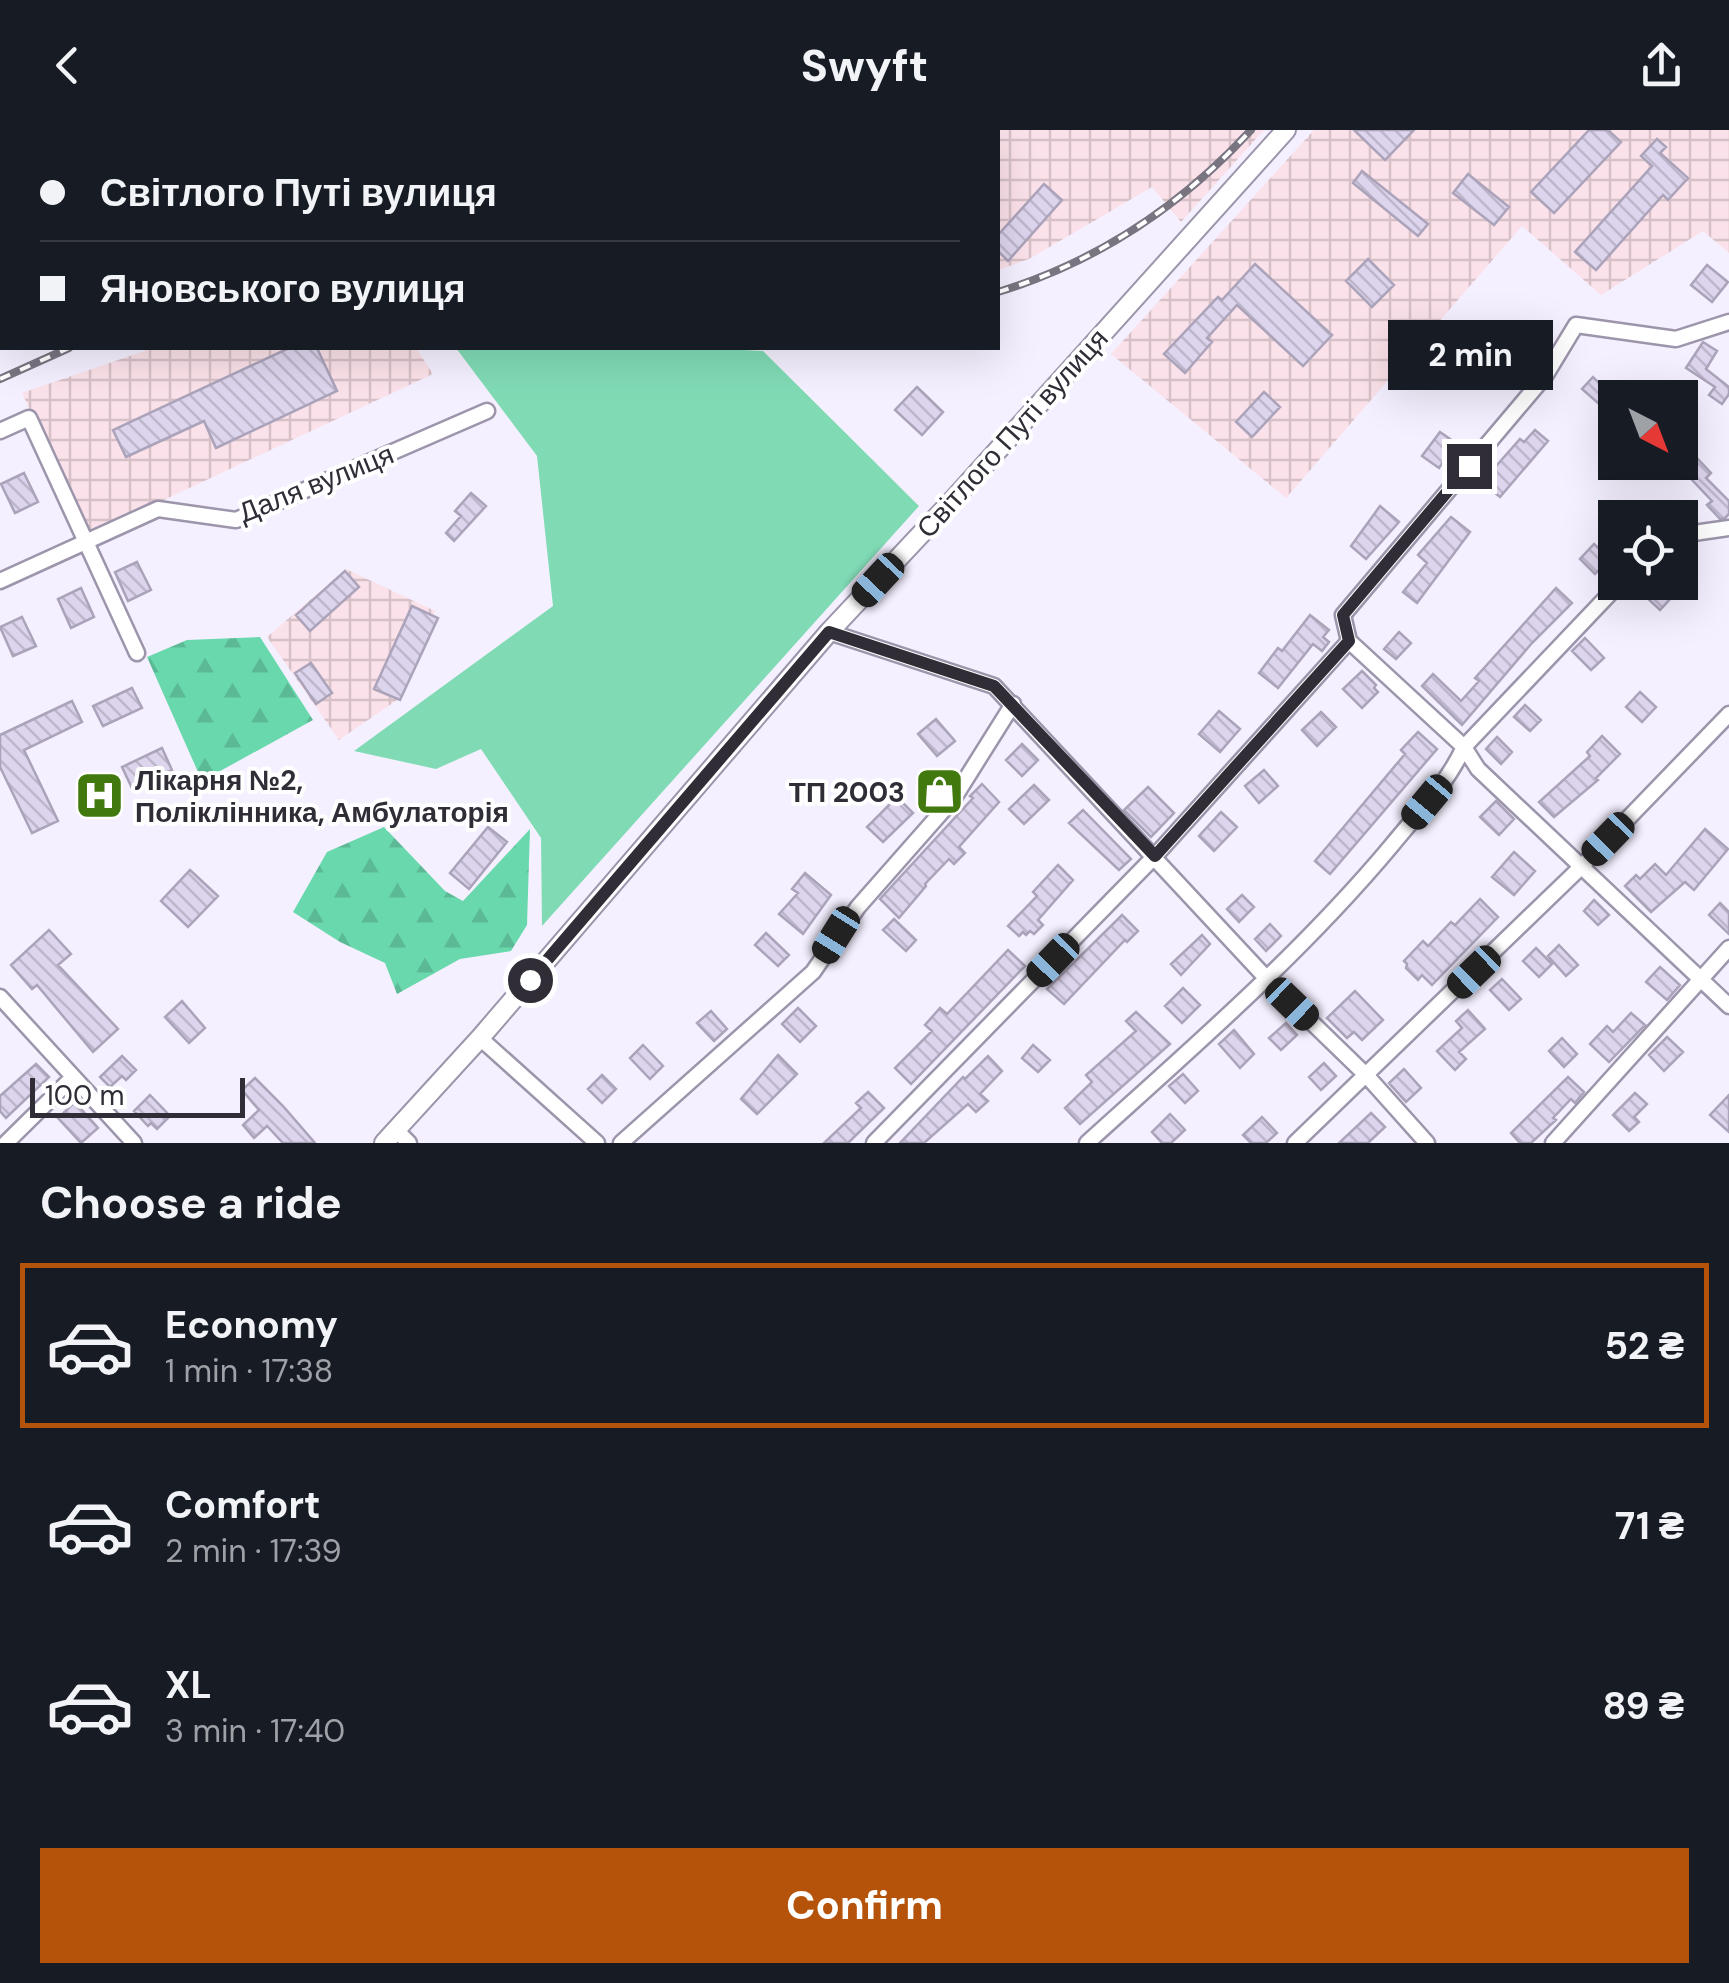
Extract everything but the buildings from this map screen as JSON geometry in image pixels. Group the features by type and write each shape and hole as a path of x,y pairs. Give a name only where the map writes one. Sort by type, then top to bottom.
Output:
{"main road":[{"name":"Світлого Путі вулиця","path":"396,1139 829,632 1286,130"}],"street":[{"path":"1729,322 1676,339 1576,324 1545,376 1343,615 1349,641 1464,747 1478,769 1729,1006"},
{"name":"Даля вулиця","path":"0,581 158,509 236,520 487,411"},
{"path":"0,431 28,418 137,653"},
{"path":"1698,532 1729,528"},
{"path":"1088,1143 1268,980 1351,894 1453,772 1464,747 1603,600"},
{"path":"829,632 994,686 1268,980 1367,1076 1427,1143"},
{"path":"874,1143 1155,856 1349,641"},
{"path":"621,1143 813,972 858,906 954,798 1013,704"},
{"path":"1295,1143 1581,867 1729,714"},
{"path":"1554,1143 1729,948"},
{"path":"0,997 134,1143"},
{"path":"480,1038 597,1143"},
{"path":"6,1143 72,1078"}],"shaded area":[{"path":"1000,130 1264,130 1181,222 1152,187 1029,259 1000,269"},
{"path":"1314,130 1729,130 1729,253 1703,231 1601,295 1522,226 1286,498 1111,354"},
{"path":"147,350 417,350 433,374 87,536 22,393"},
{"path":"346,569 435,611 400,698 339,740 267,637"}],"green space":[{"path":"458,350 763,351 919,506 542,926 541,838 481,749 436,769 354,751 553,606 537,456"},
{"path":"260,637 313,720 202,781 147,657 187,640"},
{"path":"384,827 445,891 463,901 530,829 527,925 511,951 460,959 397,994 385,963 340,942 293,912 327,852"}],"railway":[{"path":"1000,291 1069,265 1135,228 1196,183 1251,130"},
{"path":"0,379 65,350"}],"place":[{"name":"ТП 2003","path":"940,792"},
{"name":"Лікарня №2, Поліклінника, Амбулаторія","path":"100,796"}],"route":[{"path":"530,980 829,632 994,686 1155,856 1349,641 1343,615 1469,466"}]}
